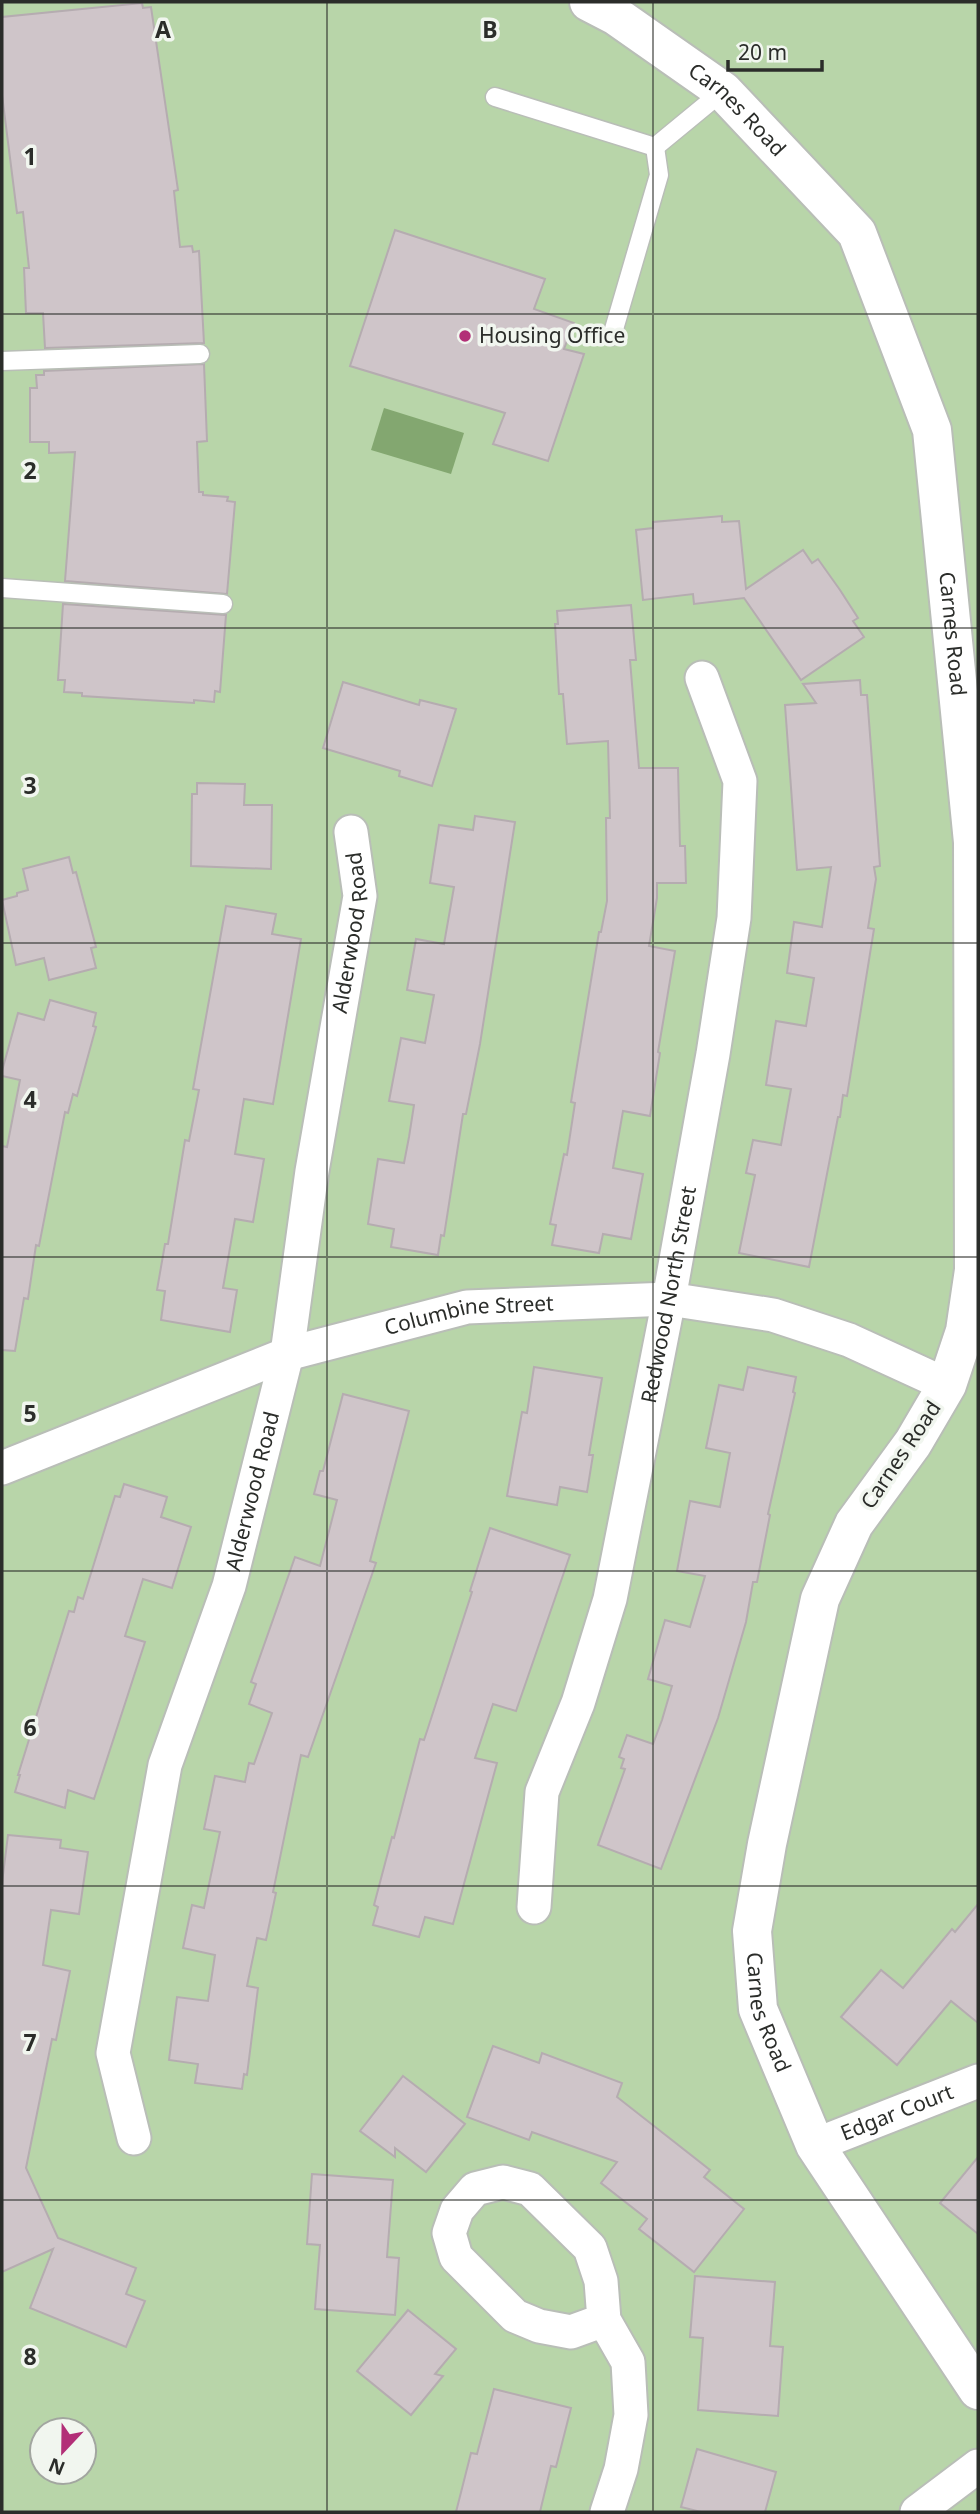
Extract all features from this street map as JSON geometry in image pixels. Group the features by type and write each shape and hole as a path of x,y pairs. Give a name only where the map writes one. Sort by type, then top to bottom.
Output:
{"street":[{"name":"Carnes Road","path":"589,2 616,16 723,90 857,233 932,430 973,842 974,1270 965,1331 947,1385 914,1443 854,1524 820,1599 767,1844 752,1931 758,2009 815,2145 978,2390"},
{"name":"Redwood North Street","path":"534,1908 542,1792 578,1703 610,1599 669,1300 713,1054 734,918 740,782 702,678"},
{"name":"Alderwood Road","path":"134,2138 114,2053 164,1765 229,1586 287,1354 312,1171 359,896 351,832"},
{"name":"Columbine Street","path":"2,1468 287,1354 467,1307 669,1300 772,1315 849,1340 947,1385"},
{"name":"Edgar Court","path":"815,2145 978,2081"},
{"path":"604,2320 571,2332 539,2326 515,2316 456,2257 449,2233 457,2210 475,2189 503,2182 530,2189 590,2248 601,2281 604,2320 628,2362 631,2415 621,2469 607,2512"},
{"path":"916,2512 978,2466"}],"lane":[{"path":"655,147 723,90"},
{"path":"495,96 655,147"},
{"path":"612,336 659,175 655,147"},
{"path":"2,361 200,354"},
{"path":"2,588 223,604"}],"shaded area":[{"path":"2,2 978,2 978,2512 2,2512"},
{"path":"384,408 464,433 451,474 371,450"}],"building":[{"path":"142,3 143,8 151,7 178,190 174,191 180,247 192,246 193,252 199,251 204,343 45,348 43,313 26,313 24,268 29,268 23,212 17,213 2,95 2,17"},
{"name":"Housing Office","path":"395,230 545,279 534,309 574,323 564,349 584,354 548,461 493,444 505,413 350,366"},
{"path":"204,364 207,441 197,442 199,492 203,492 203,495 228,497 227,501 235,502 227,594 65,581 75,452 49,453 49,442 30,442 30,388 37,388 36,375 44,375 44,371"},
{"path":"722,516 722,522 739,521 746,589 803,550 812,563 818,559 840,590 858,618 853,621 864,637 801,680 744,598 694,604 693,594 643,600 636,530 653,528 653,522"},
{"path":"63,604 226,615 220,692 215,691 214,702 82,696 82,693 64,692 65,680 58,680"},
{"path":"631,605 636,660 630,660 639,768 678,768 680,846 685,846 686,883 657,883 649,946 675,951 658,1052 660,1053 650,1116 623,1111 613,1168 643,1174 631,1239 603,1234 599,1253 552,1245 556,1225 550,1224 564,1154 567,1155 575,1103 571,1102 599,932 607,901 606,818 610,818 608,741 567,744 563,694 559,694 555,624 558,624 557,611"},
{"path":"860,680 861,695 867,695 880,866 874,867 876,879 868,928 874,929 847,1096 843,1095 838,1117 809,1267 739,1253 755,1175 746,1173 753,1140 781,1145 791,1089 766,1085 776,1021 806,1026 814,978 787,973 794,922 822,927 831,867 797,870 785,705 816,703 803,684"},
{"path":"343,682 419,705 420,700 456,709 432,786 399,776 400,771 323,748"},
{"path":"197,783 245,784 244,805 272,805 271,869 191,866 192,794 197,794"},
{"path":"475,816 515,822 480,1044 466,1114 463,1114 444,1236 441,1235 438,1255 391,1247 394,1229 368,1224 378,1159 404,1163 409,1137 414,1105 389,1101 401,1038 425,1043 434,995 407,990 416,939 444,944 454,887 430,883 439,825 473,830"},
{"path":"69,857 73,873 76,872 96,947 91,948 96,968 49,980 44,958 16,965 2,900 28,890 23,869"},
{"path":"226,906 276,914 272,934 301,939 273,1104 244,1099 235,1154 264,1159 253,1222 235,1219 223,1288 237,1290 230,1332 161,1320 165,1291 157,1290 165,1244 168,1244 185,1140 189,1141 199,1090 193,1089"},
{"path":"50,1000 96,1013 93,1026 96,1027 77,1096 73,1094 68,1113 65,1112 15,1351 2,1350 2,1146 7,1147 20,1080 2,1076 2,1071 18,1013 44,1020"},
{"path":"534,1367 602,1378 589,1455 593,1455 587,1492 560,1487 557,1505 507,1496 522,1412 527,1413"},
{"path":"748,1367 796,1377 795,1393 768,1514 770,1515 757,1582 753,1582 746,1622 718,1718 661,1869 598,1845 625,1769 621,1768 624,1759 619,1757 627,1735 653,1744 662,1720 672,1686 648,1679 665,1620 690,1627 705,1576 677,1571 690,1501 720,1507 730,1453 706,1448 719,1385 743,1390"},
{"path":"343,1394 409,1411 370,1561 376,1563 308,1757 301,1755 266,1940 257,1938 247,1986 258,1988 247,2075 244,2074 242,2089 195,2083 198,2064 169,2060 177,1997 208,2001 215,1955 183,1948 192,1905 204,1908 220,1832 204,1829 215,1776 245,1782 249,1763 254,1764 272,1713 249,1704 256,1684 251,1682 295,1557 320,1566 337,1500 314,1494 320,1471 323,1471"},
{"path":"124,1484 167,1497 161,1517 191,1527 172,1588 143,1579 125,1636 145,1642 94,1799 68,1790 65,1808 15,1792 18,1775 69,1611 74,1612 78,1597 83,1599 115,1496 120,1497"},
{"path":"490,1528 570,1555 516,1711 493,1704 475,1758 497,1763 453,1924 425,1917 419,1937 373,1925 378,1907 374,1905 420,1739 424,1740 428,1728"},
{"path":"8,1835 61,1840 60,1848 88,1852 79,1914 51,1910 43,1965 70,1971 56,2040 52,2039 26,2168 58,2238 136,2268 126,2294 145,2301 126,2347 30,2308 53,2249 2,2272 2,1883"},
{"path":"978,1904 978,2023 951,2001 897,2065 841,2017 881,1970 903,1988 952,1929 955,1932"},
{"path":"493,2046 539,2063 542,2053 622,2083 617,2097 710,2170 704,2177 744,2209 694,2272 639,2229 647,2219 601,2183 617,2162 532,2132 529,2140 467,2117"},
{"path":"403,2076 465,2124 426,2172 395,2148 395,2157 360,2131"},
{"path":"978,2157 978,2234 940,2203"},
{"path":"312,2174 393,2180 387,2257 399,2258 395,2315 315,2309 320,2245 307,2244"},
{"path":"695,2276 775,2282 770,2346 783,2347 778,2416 698,2410 703,2338 690,2337"},
{"path":"408,2310 456,2349 435,2374 443,2376 411,2415 357,2371"},
{"path":"494,2389 571,2408 556,2467 551,2466 540,2512 456,2512 471,2453 477,2454"},
{"path":"697,2449 776,2472 765,2512 701,2512 681,2507"}],"place":[{"name":"Housing Office","path":"465,336"}]}
